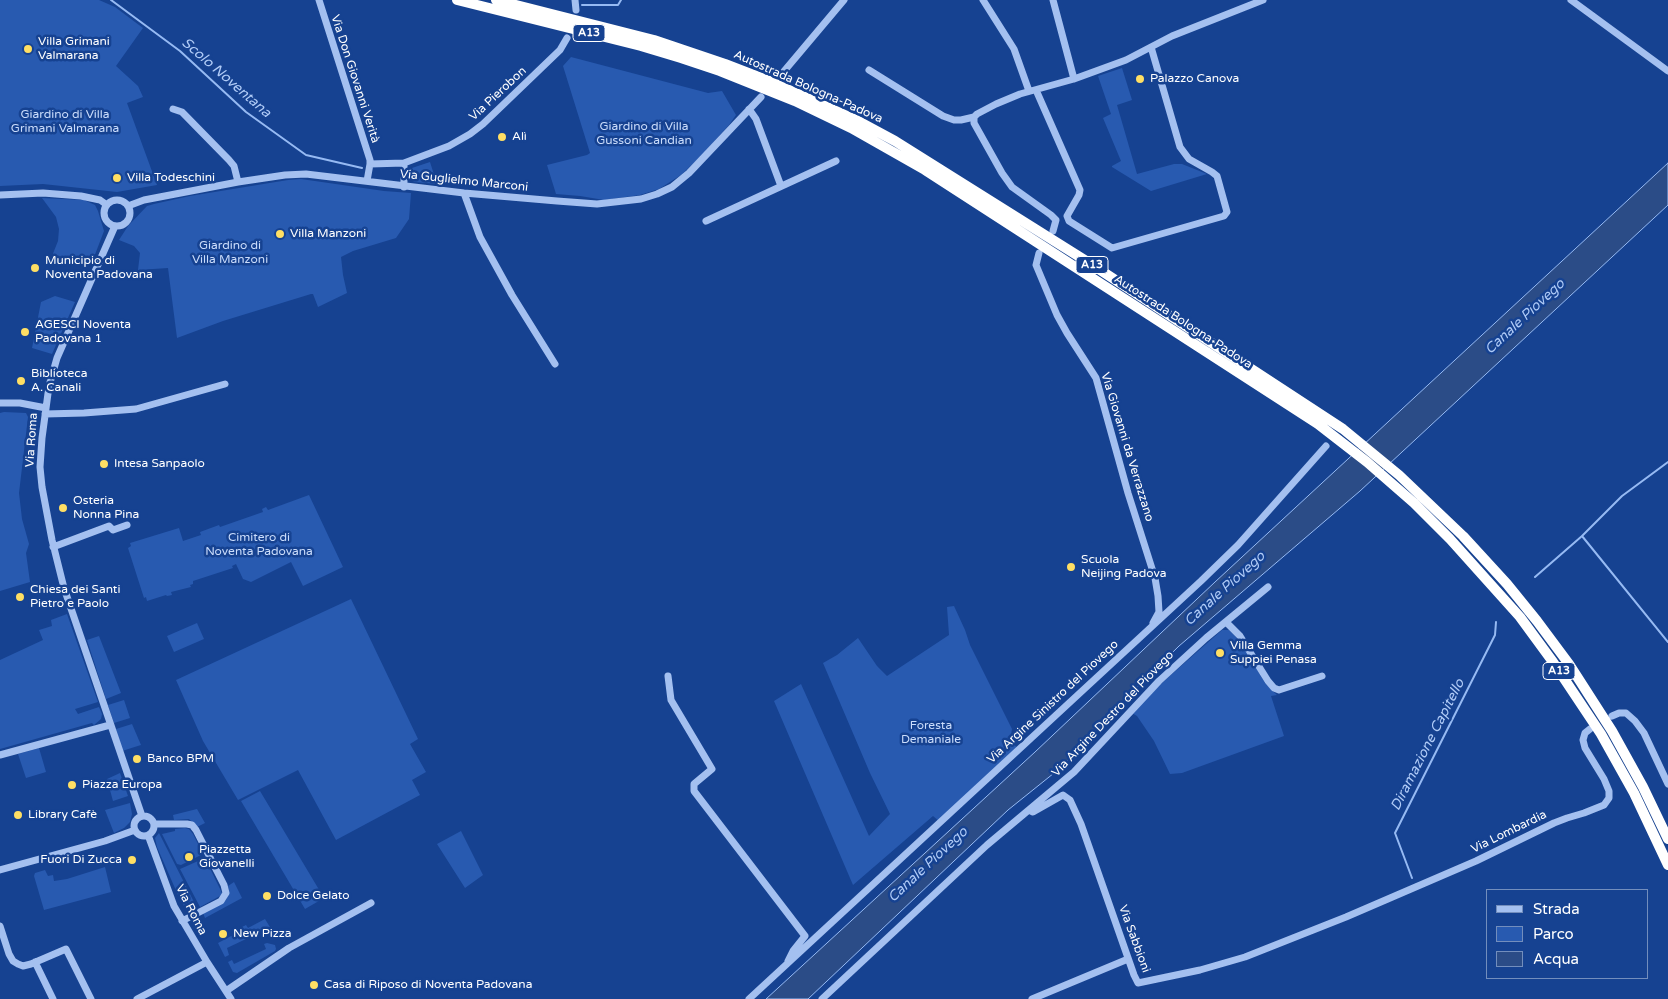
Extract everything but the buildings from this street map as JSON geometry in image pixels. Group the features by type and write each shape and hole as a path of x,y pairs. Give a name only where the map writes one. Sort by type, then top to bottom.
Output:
{"highway":[{"name":"Autostrada Bologna-Padova","path":"457,0 723,67"},
{"name":"Autostrada Bologna-Padova","path":"496,0 654,40 723,67 795,101 854,124 1321,420 1343,429 1424,497 1507,584 1537,621 1569,664 1612,731 1643,787 1668,839"},
{"name":"Autostrada Bologna-Padova","path":"1321,420 1414,503 1493,585 1520,617 1553,662 1601,734 1634,793 1668,866"}],"street":[{"name":"Via Don Giovanni Verità","path":"319,0 370,164 367,182"},
{"path":"575,0 576,10"},
{"path":"780,76 844,0"},
{"path":"983,0 1014,49 1080,190 1068,216 1069,221 1112,248 1224,216 1228,212 1217,176 1190,160 1180,147 1151,47"},
{"path":"1053,0 1074,78"},
{"path":"869,70 943,116 954,120 961,120 974,117 996,104 1126,60 1194,26 1263,0"},
{"path":"1571,0 1668,71"},
{"name":"Via Pierobon","path":"404,163 449,146 470,134 483,124 560,50 567,38"},
{"name":"Via Guglielmo Marconi","path":"128,206 144,200 238,182 306,174 464,194 597,204 641,199 672,187 688,173 761,97"},
{"path":"173,109 182,112 229,160 234,166 238,182"},
{"path":"749,110 756,119 781,186"},
{"path":"974,117 974,123 1012,188 1052,214 1056,220 1053,231"},
{"path":"706,221 836,161"},
{"path":"370,164 404,163 404,187"},
{"path":"0,195 43,193 81,196 100,200 107,205"},
{"path":"464,194 480,237 512,295 556,364"},
{"path":"114,226 105,220 104,212 107,205 111,202 120,201 128,206"},
{"name":"Via Roma","path":"128,206 130,215 126,222 119,226 114,226 57,358 49,386 45,411 40,466 42,487 64,588 142,816"},
{"name":"Via Giovanni da Verrazzano","path":"1039,253 1036,265 1040,278 1067,332 1096,378 1158,596 1159,612 1155,621 1149,627"},
{"path":"0,403 20,403 45,411 136,409 225,384"},
{"name":"Via Argine Sinistro del Piovego","path":"749,999 1238,545 1326,446"},
{"path":"54,547 109,526 113,530 128,525"},
{"name":"Via Argine Destro del Piovego","path":"822,999 987,845 1074,772 1158,681 1268,587"},
{"path":"1226,622 1240,636 1274,688 1279,690 1322,676"},
{"name":"Via Argine Sinistro del Piovego","path":"668,676 671,700 712,769 694,784 694,791 804,936 793,950 785,966"},
{"path":"1612,716 1626,713 1635,721 1644,734 1668,784"},
{"path":"0,755 110,724"},
{"name":"Via Lombardia","path":"1346,917 1476,861 1554,823 1604,805 1609,798 1610,791 1585,748 1583,740 1585,733 1590,729"},
{"name":"Via Sabbioni","path":"1028,810 1031,812 1036,810 1063,795 1070,800 1081,824 1138,983 1200,970 1240,959 1346,917"},
{"path":"142,816 148,816 154,824 153,830 148,835 142,835 134,826 136,820 142,816"},
{"path":"154,824 192,825 224,885 226,893 221,901 182,921"},
{"path":"0,870 105,841 136,830"},
{"name":"Via Roma","path":"148,835 167,889 182,921 231,999"},
{"path":"226,991 289,948 371,903"},
{"path":"0,926 13,961 24,966 66,949 91,999"},
{"path":"1032,999 1128,959"},
{"path":"35,962 52,999"},
{"path":"137,999 207,962"}],"green space":[{"name":"Giardino di Villa Grimani Valmarana","path":"0,0 99,0 115,7 143,28 116,66 138,86 143,97 127,103 157,185 117,192 43,184 0,186"},
{"name":"Giardino di Villa Gussoni Candian","path":"571,57 708,93 722,91 736,115 700,157 681,175 659,189 640,195 604,200 556,194 547,165 590,153 563,66"},
{"path":"1122,68 1132,100 1117,105 1137,174 1174,164 1182,164 1207,174 1151,191 1112,167 1121,161 1103,118 1111,114 1098,76"},
{"path":"430,162 437,184 414,182 410,178 408,175 409,169"},
{"name":"Giardino di Villa Manzoni","path":"301,179 411,193 409,219 396,238 353,251 341,257 347,293 318,307 313,294 311,294 223,321 177,338 168,268 138,270 140,253 134,246 119,240 128,226 147,206 154,204 190,196"},
{"path":"42,198 84,200 95,205 104,231 91,265 52,256 58,241 59,229 56,217"},
{"path":"55,296 75,302 52,354 32,348 41,302"},
{"path":"0,413 26,413 28,417 19,493 22,519 29,544 26,553 30,582 0,591"},
{"name":"Cimitero di Noventa Padovana","path":"309,495 343,567 303,586 291,562 251,582 243,579 236,564 232,566 233,568 193,581 193,584 190,585 191,587 171,592 172,595 147,601 146,597 144,598 128,548 131,546 130,543 179,528 183,541 201,535 200,532 219,525 220,527 263,512 262,509 266,507 268,510"},
{"path":"351,599 418,739 410,744 426,772 412,780 420,795 336,840 298,770 238,800 203,741 176,680"},
{"name":"Foresta Demaniale","path":"954,606 970,645 1012,729 1010,741 1019,749 940,822 933,816 853,885 774,701 801,684 869,836 890,814 870,773 823,663 837,655 858,638 877,666 887,676 949,635 947,607"},
{"path":"67,614 98,702 75,709 78,714 99,707 102,714 101,719 94,725 92,723 0,749 0,660 43,640 39,630 52,626 51,620"},
{"path":"197,623 204,639 174,652 167,636"},
{"path":"1222,630 1229,630 1235,636 1265,683 1277,695 1271,696 1284,736 1182,773 1170,774 1154,741 1137,716 1132,713 1164,681"},
{"path":"99,636 121,693 106,699 87,640"},
{"path":"124,700 130,718 114,723 108,705"},
{"path":"132,724 141,745 122,751 116,729"},
{"path":"39,748 46,772 26,778 18,754"},
{"path":"120,773 128,796 113,801 107,779"},
{"path":"260,791 324,898 305,909 241,801"},
{"path":"130,803 132,814 130,822 124,828 114,833 105,810"},
{"path":"197,809 205,823 197,827 189,819 174,820 173,815"},
{"path":"175,829 189,829 193,834 203,854 181,865 177,864 162,834 175,831"},
{"path":"461,831 483,875 465,888 437,844"},
{"path":"159,833 196,909 185,907 181,902 157,847 155,838"},
{"path":"205,858 222,893 200,907 180,869"},
{"path":"105,867 111,892 44,910 34,876 35,873 45,870 48,876 53,875 54,881 67,879"},
{"path":"234,882 242,898 205,918 203,913 226,900 229,891 228,886"},
{"path":"265,919 273,932 268,935 265,930 227,948 229,955 225,957 218,943 237,933 236,930 246,925 248,928"},
{"path":"264,944 275,945 275,951 237,973 233,972 228,962 232,960 234,964 266,949"}],"water":[{"name":"Canale Piovego","path":"1668,163 1668,205 1360,491 1179,646 1118,706 1064,765 1008,810 808,999 766,999 1035,752 1215,582"}],"waterway":[{"name":"Scolo Noventana","path":"111,0 180,51 246,112 306,155 362,168"},
{"name":"Scolo Noventana","path":"582,5 618,5 621,0"},
{"path":"1668,462 1622,496 1582,536 1668,642"},
{"name":"Diramazione Capitello","path":"1535,577 1582,536"},
{"name":"Diramazione Capitello","path":"1412,878 1395,833 1495,635 1496,622"}],"place":[{"name":"Villa Grimani Valmarana","path":"28,49"},
{"name":"Palazzo Canova","path":"1140,79"},
{"name":"Alì","path":"502,137"},
{"name":"Villa Todeschini","path":"117,178"},
{"name":"Villa Manzoni","path":"280,234"},
{"name":"Municipio di Noventa Padovana","path":"35,268"},
{"name":"AGESCI Noventa Padovana 1","path":"25,332"},
{"name":"Biblioteca A. Canali","path":"21,381"},
{"name":"Intesa Sanpaolo","path":"104,464"},
{"name":"Osteria Nonna Pina","path":"63,508"},
{"name":"Scuola Neijing Padova","path":"1071,567"},
{"name":"Chiesa dei Santi Pietro e Paolo","path":"20,597"},
{"name":"Villa Gemma Suppiei Penasa","path":"1220,653"},
{"name":"Banco BPM","path":"137,759"},
{"name":"Piazza Europa","path":"72,785"},
{"name":"Library Cafè","path":"18,815"},
{"name":"Piazzetta Giovanelli","path":"189,857"},
{"name":"Fuori Di Zucca","path":"132,860"},
{"name":"Dolce Gelato","path":"267,896"},
{"name":"New Pizza","path":"223,934"},
{"name":"Casa di Riposo di Noventa Padovana","path":"314,985"}]}
